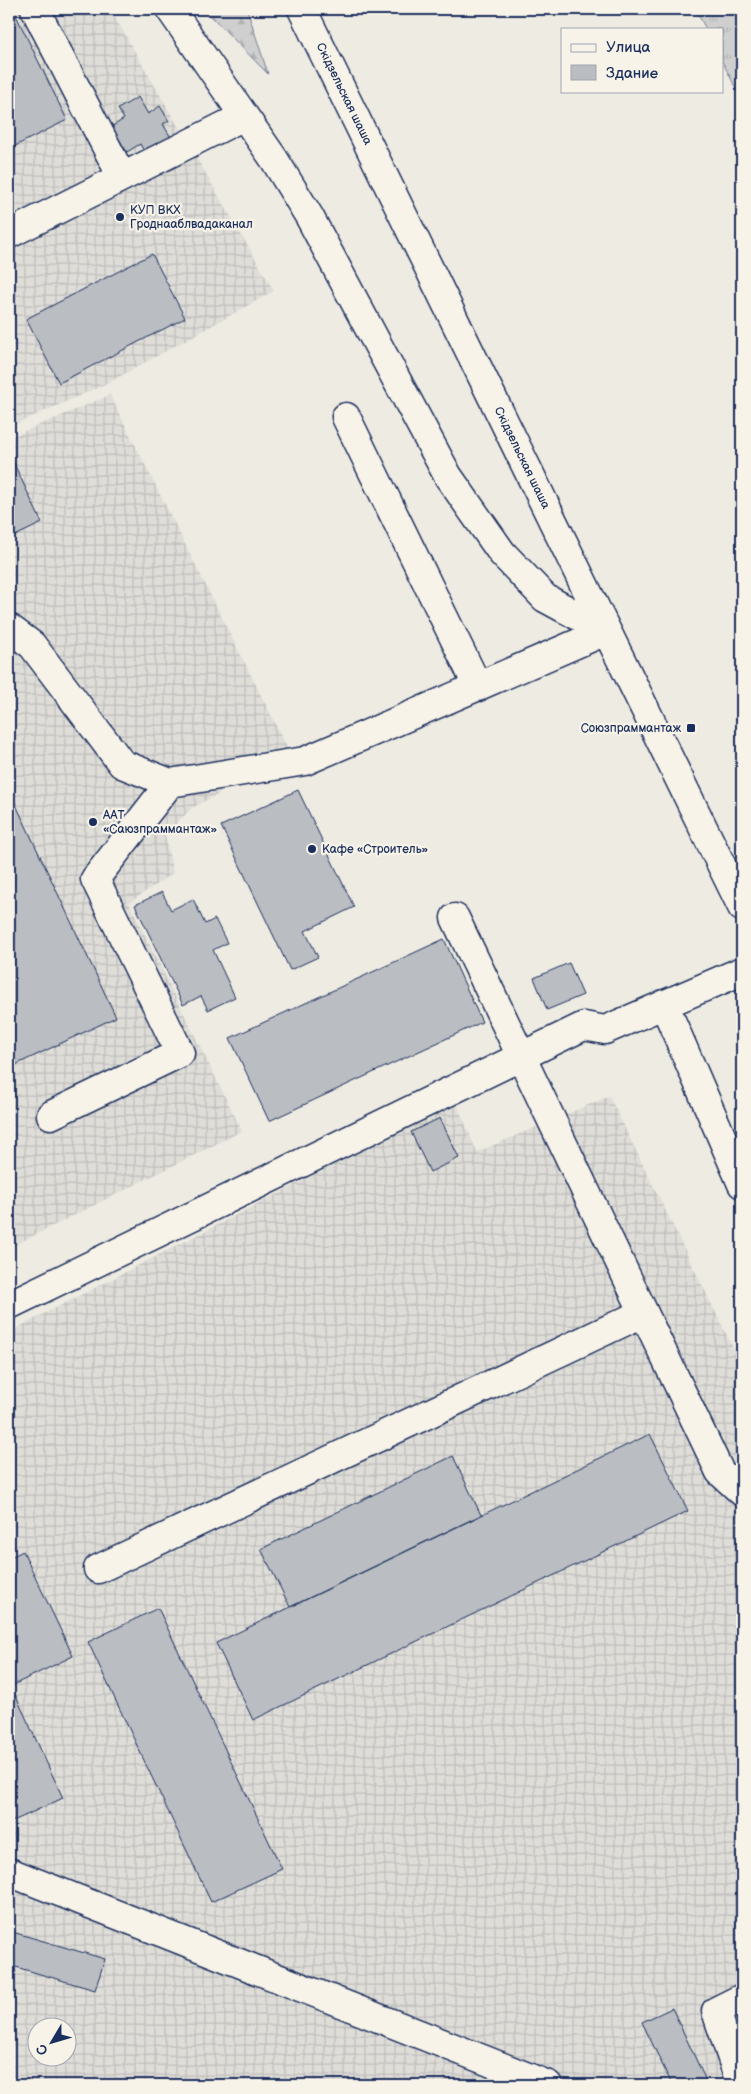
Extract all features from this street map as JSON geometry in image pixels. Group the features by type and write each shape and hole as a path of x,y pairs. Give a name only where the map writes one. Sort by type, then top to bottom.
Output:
{"street":[{"path":"35,9 122,177"},
{"path":"170,9 274,159 310,216 448,476 502,553 546,598 606,631"},
{"name":"Скідзельская шаша","path":"302,9 742,907"},
{"path":"9,234 244,116"},
{"path":"346,417 478,686"},
{"path":"9,628 32,645 122,764 170,783 305,761 606,631"},
{"path":"51,1115 180,1053 95,879 170,783"},
{"path":"455,918 519,1057 720,1472 742,1492"},
{"path":"9,1305 584,1026 605,1030 742,971"},
{"path":"664,1004 742,1184"},
{"path":"98,1569 643,1313"},
{"path":"9,1872 548,2085"},
{"path":"741,2085 716,2011 742,1998"}],"shaded area":[{"name":"КУП ВКХ Гроднааблвадаканал","path":"9,9 110,9 274,291 108,383 9,427"},
{"name":"ААТ «Саюзпраммантаж»","path":"110,395 291,755 192,808 165,835 173,873 129,903 242,1131 9,1248 9,438"},
{"path":"609,1096 742,1366 742,2085 9,2085 9,1332 456,1102 477,1152"}],"green space":[{"path":"204,9 247,9 268,74"},
{"path":"695,9 742,9 742,100 724,65 724,28 705,28"}],"building":[{"path":"9,9 13,9 67,120 9,149"},
{"path":"138,97 148,114 160,106 169,121 163,124 173,141 147,157 140,144 127,152 111,127 124,119 118,109"},
{"path":"152,254 185,318 59,383 26,319"},
{"path":"9,453 42,523 9,539"},
{"path":"9,790 116,1017 9,1068"},
{"path":"298,790 354,907 305,931 318,957 290,970 221,826"},
{"path":"162,892 171,910 193,899 205,924 215,919 227,943 213,950 235,997 208,1010 201,996 183,1005 135,905"},
{"path":"444,939 482,1022 269,1121 230,1038"},
{"path":"569,963 583,995 547,1010 534,978"},
{"path":"440,1118 459,1158 430,1172 411,1132"},
{"path":"650,1434 688,1511 253,1720 216,1643"},
{"path":"453,1456 481,1515 290,1607 261,1549"},
{"path":"23,1551 73,1656 9,1687 9,1558"},
{"path":"158,1608 282,1869 211,1902 88,1642"},
{"path":"14,1692 63,1798 9,1823 9,1694"},
{"path":"9,1931 105,1959 95,1990 9,1965"},
{"path":"672,2008 708,2085 672,2085 642,2022"}],"place":[{"name":"КУП ВКХ Гроднааблвадаканал","path":"120,217"},
{"name":"Союзпраммантаж","path":"691,728"},
{"name":"ААТ «Саюзпраммантаж»","path":"93,822"},
{"name":"Кафе «Строитель»","path":"312,849"}]}
